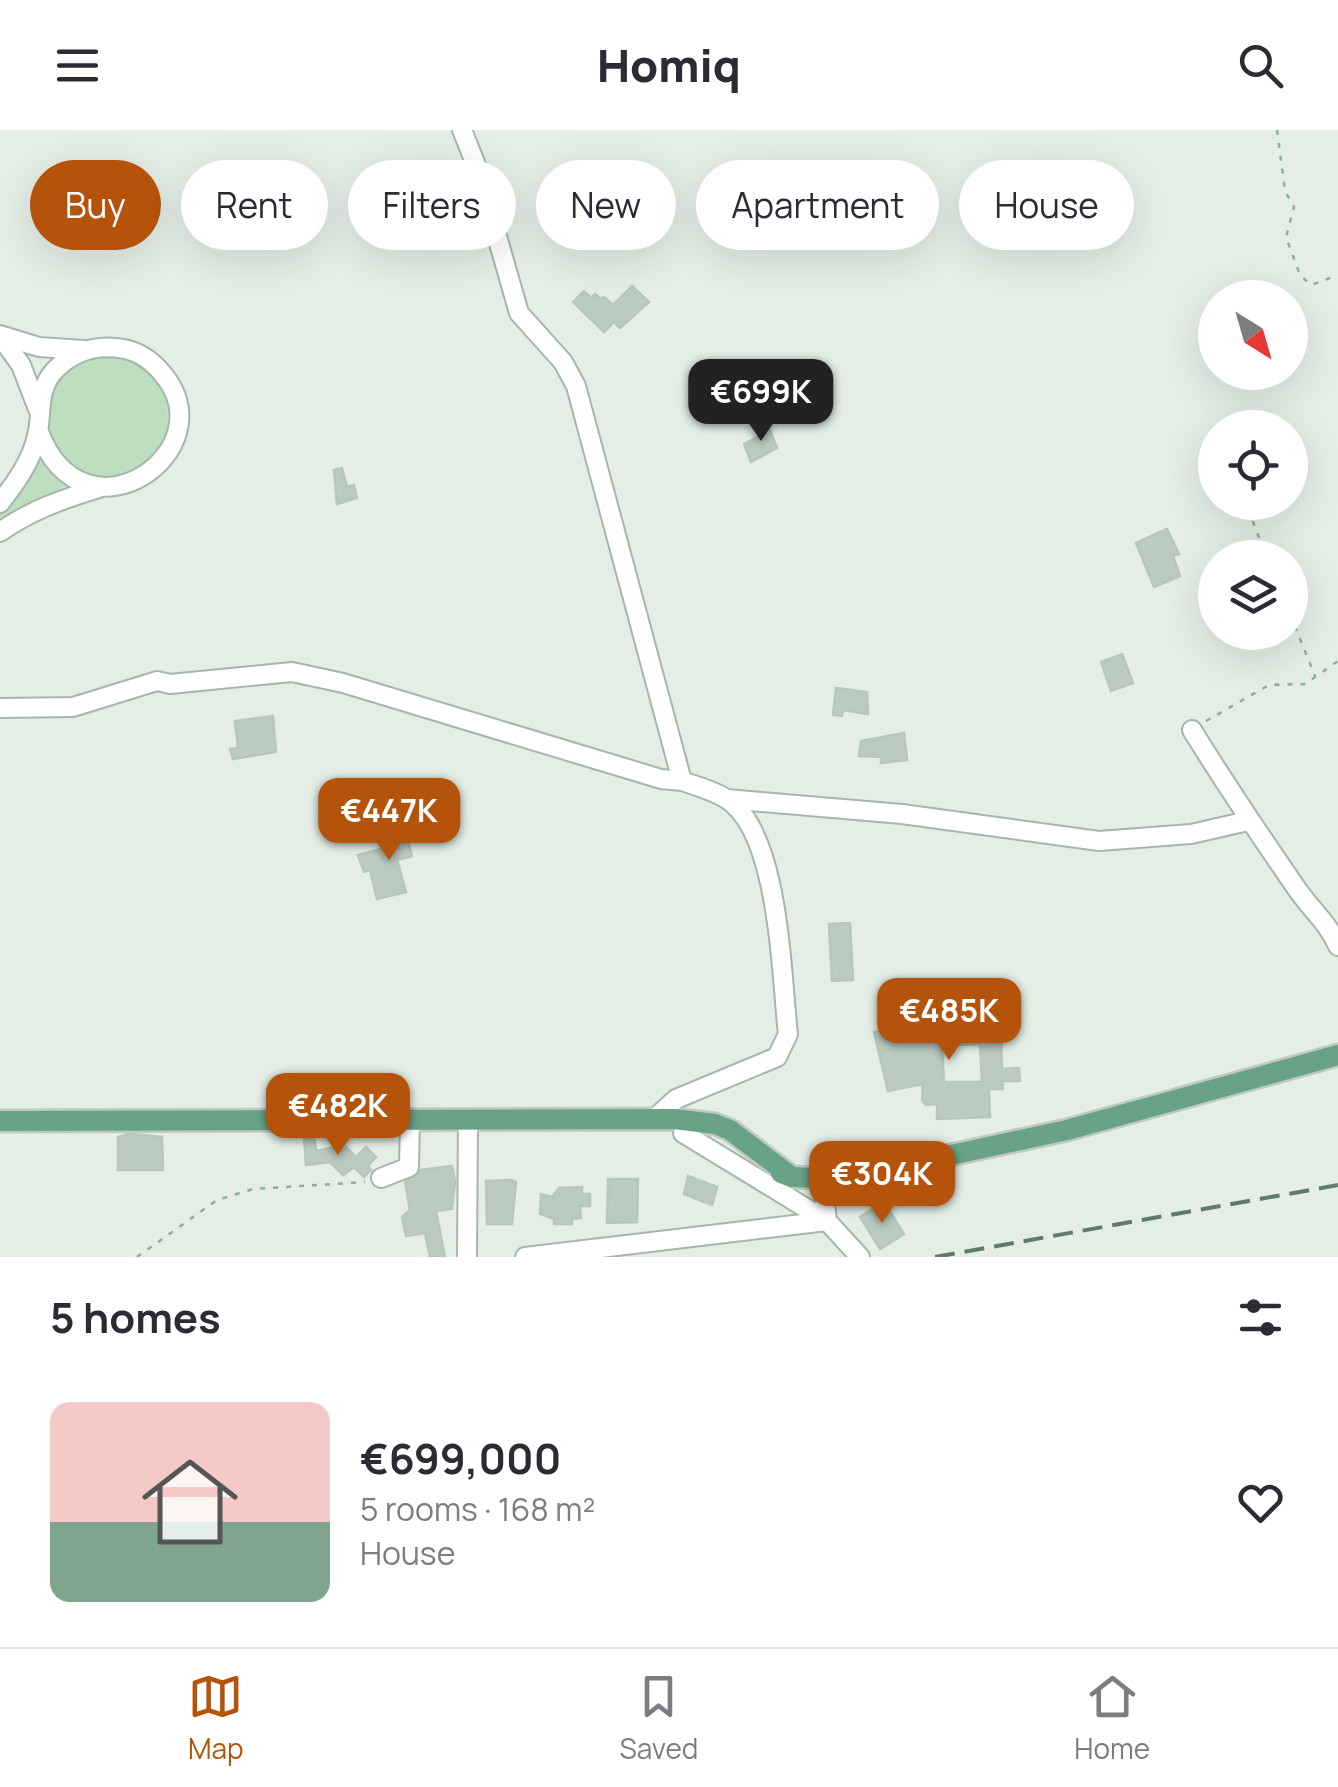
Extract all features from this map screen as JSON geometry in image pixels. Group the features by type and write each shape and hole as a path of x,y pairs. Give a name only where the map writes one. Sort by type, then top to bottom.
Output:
{"main road":[{"path":"0,1120 670,1124 715,1134 760,1164 792,1177 840,1179 1067,1130 1338,1055"}],"street":[{"path":"462,130 478,170 519,313 563,362 576,386 682,781"},
{"path":"0,336 39,347 84,350 108,346 132,350 153,362 168,380 177,403 178,427 161,463 128,484 59,500 23,516 0,532"},
{"path":"0,336 21,365 38,409 39,432 47,453 61,470 81,482 103,488"},
{"path":"38,409 52,373 84,350"},
{"path":"0,503 31,456 39,432"},
{"path":"0,708 73,706 157,681 170,684 292,672 342,683 661,779 682,781 727,798 902,814 1098,841 1191,834 1248,821"},
{"path":"1192,730 1248,821 1310,908 1327,922 1338,946"},
{"path":"727,798 749,822 770,885 788,1034 776,1057 676,1099 670,1124 826,1221 860,1257"},
{"path":"381,1178 409,1167 410,1120"},
{"path":"467,1257 468,1120"},
{"path":"822,1178 826,1221"},
{"path":"525,1257 826,1221"}],"path":[{"path":"1276,130 1285,190 1294,206 1286,238 1300,275 1312,284 1338,275"},
{"path":"1305,650 1315,676"},
{"path":"1192,730 1269,685 1305,684 1338,661"},
{"path":"137,1257 216,1200 253,1190 381,1178"}],"green space":[{"path":"107,356 130,361 150,374 163,394 168,417 163,440 150,460 130,473 107,478 84,473 64,460 51,440 46,417 51,394 64,374 84,361"},
{"path":"39,459 66,486 0,520 0,515"}],"building":[{"path":"632,286 649,302 620,328 614,322 604,332 573,302 584,291 591,298 595,294 604,297 613,305"},
{"path":"767,423 777,448 751,462 744,444 761,435 757,428"},
{"path":"342,468 347,487 354,485 357,498 337,504 334,470"},
{"path":"1167,529 1179,554 1173,556 1180,576 1154,587 1136,543"},
{"path":"1122,654 1133,683 1111,691 1101,662"},
{"path":"836,688 867,692 868,714 843,710 842,716 833,715"},
{"path":"273,716 276,752 233,759 230,749 238,748 235,721"},
{"path":"904,733 907,760 881,763 881,757 859,756 861,741"},
{"path":"379,798 384,818 357,825 354,804"},
{"path":"406,818 412,856 397,860 406,892 377,899 370,870 364,872 358,855 396,845 390,822"},
{"path":"850,923 853,980 832,981 829,924"},
{"path":"998,1013 999,1017 1011,1015 1013,1030 1001,1032 1002,1069 1019,1068 1020,1081 1002,1081 1003,1089 989,1089 990,1117 937,1119 937,1104 926,1105 922,1100 923,1084 888,1091 874,1032","holes":["980,1044 982,1082 944,1082 942,1046"]},
{"path":"314,1135 316,1151 336,1147 341,1152 346,1147 356,1157 366,1147 376,1157 368,1166 371,1170 364,1177 354,1167 343,1175 330,1162 306,1165 304,1137"},
{"path":"118,1137 162,1137 163,1170 118,1170"},
{"path":"452,1166 452,1209 436,1211 445,1257 430,1257 425,1233 406,1236 402,1217 410,1210 405,1182 421,1170"},
{"path":"688,1176 717,1187 712,1205 684,1194"},
{"path":"608,1179 638,1179 637,1222 607,1223"},
{"path":"486,1181 516,1182 512,1224 487,1224"},
{"path":"582,1187 582,1194 590,1194 590,1206 580,1206 581,1218 572,1219 572,1224 554,1224 554,1219 540,1214 541,1194 552,1197 559,1188"},
{"path":"884,1202 904,1234 880,1249 860,1217"}],"railway":[{"path":"935,1257 1338,1185"}]}
